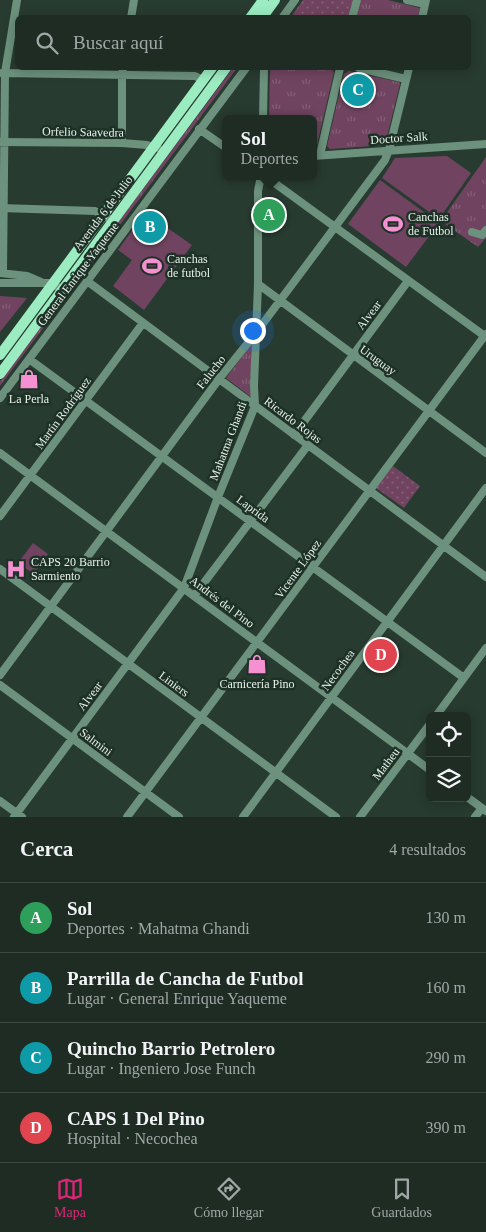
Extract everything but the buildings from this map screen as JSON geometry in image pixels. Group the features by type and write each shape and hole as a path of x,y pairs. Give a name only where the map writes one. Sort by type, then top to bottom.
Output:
{"main road":[{"path":"252,15 264,0"},
{"path":"264,15 275,0"},
{"name":"Avenida 6 de Julio","path":"0,355 48,283 104,215 210,70"},
{"name":"Avenida 6 de Julio","path":"0,374 225,70"}],"street":[{"path":"17,0 2,74 2,273 26,276 62,290"},
{"path":"132,15 134,0"},
{"path":"263,15 264,0"},
{"path":"284,15 295,0"},
{"path":"353,15 357,0"},
{"path":"406,0 426,2 423,15"},
{"name":"General Enrique Yaqueme","path":"0,398 244,70"},
{"path":"263,115 264,70"},
{"path":"317,152 339,70"},
{"path":"368,70 406,79"},
{"name":"Falucho","path":"0,675 220,378 256,334 385,160 408,70"},
{"path":"2,74 123,71 195,76 203,80"},
{"path":"122,144 123,71"},
{"path":"200,129 222,146"},
{"name":"Orfelio Saavedra","path":"2,142 148,144 165,151"},
{"name":"Doctor Salk","path":"317,156 486,144"},
{"name":"Mahatma Ghandi","path":"184,588 255,404 258,191 260,180"},
{"path":"270,180 485,336"},
{"path":"2,208 95,211 112,221"},
{"path":"472,232 482,235 486,230"},
{"name":"Ricardo Rojas","path":"88,280 220,378"},
{"name":"Ricardo Rojas","path":"88,280 486,576"},
{"name":"Alvear","path":"295,434 408,281"},
{"path":"0,283 48,283"},
{"name":"Uruguay","path":"258,284 486,453"},
{"name":"Martín Rodríguez","path":"0,516 143,322"},
{"name":"Vicente López","path":"127,817 485,336"},
{"name":"Laprida","path":"30,358 464,678"},
{"name":"Ricardo Rojas","path":"295,434 370,490"},
{"path":"194,596 308,445"},
{"name":"Andrés del Pino","path":"0,454 426,767"},
{"name":"Necochea","path":"243,817 486,488"},
{"name":"Liniers","path":"0,569 336,817"},
{"name":"Alvear","path":"17,816 184,588"},
{"path":"439,712 486,648"},
{"name":"Salmini","path":"0,685 179,817"},
{"name":"Matheu","path":"360,817 426,729"},
{"path":"471,800 484,810 476,817"},
{"path":"0,801 17,816"}],"green space":[{"path":"303,0 354,0 350,15 292,15"},
{"path":"360,0 388,0 420,8 418,15 357,15"},
{"path":"232,70 236,70 0,386 0,381"},
{"path":"332,70 334,72 317,145 317,115 269,115 270,71"},
{"path":"349,71 399,82 400,84 385,145 330,149 327,146 344,74"},
{"path":"447,156 471,173 439,219 382,178 395,158"},
{"path":"486,157 486,238 478,247 441,221"},
{"path":"380,180 439,223 406,267 348,224"},
{"path":"138,222 152,232 159,222 192,245 144,310 113,286 132,260 118,250"},
{"path":"0,296 27,298 0,332"},
{"path":"251,345 251,397 226,378"},
{"path":"393,466 420,486 404,508 376,488"},
{"path":"33,543 48,554 34,574 18,563"}],"place":[{"name":"Quincho Barrio Petrolero","path":"358,90"},
{"name":"Sol","path":"269,215"},
{"name":"Canchas de Futbol","path":"393,224"},
{"name":"Parrilla de Cancha de Futbol","path":"150,227"},
{"name":"Canchas de futbol","path":"152,266"},
{"name":"La Perla","path":"29,379"},
{"name":"CAPS 20 Barrio Sarmiento","path":"16,569"},
{"name":"CAPS 1 Del Pino","path":"381,655"},
{"name":"Carnicería Pino","path":"257,664"}]}
